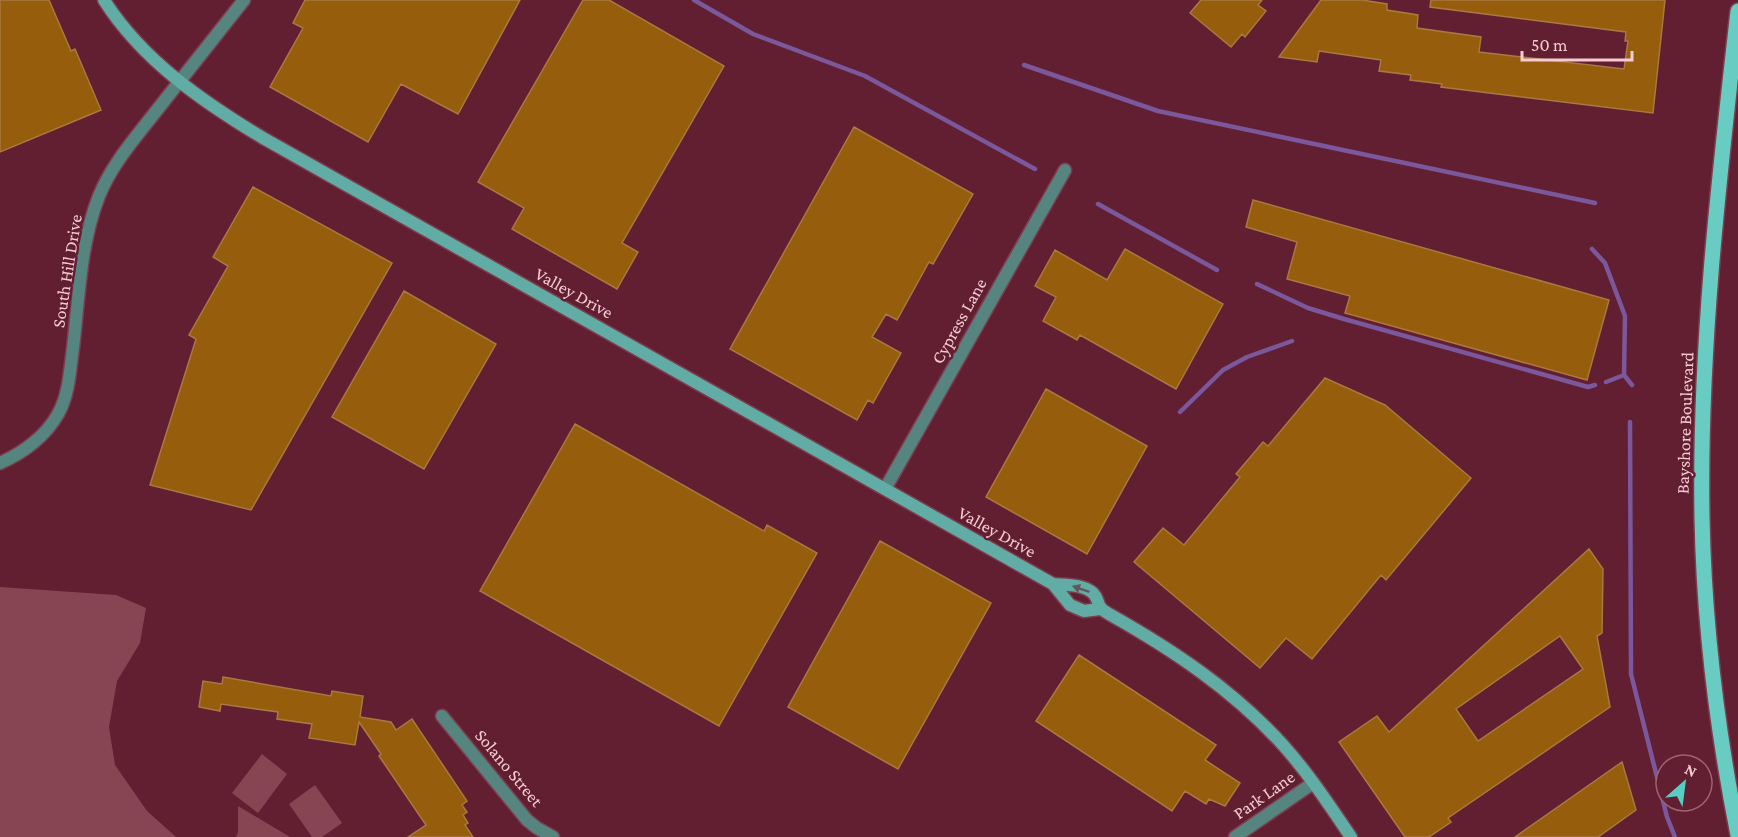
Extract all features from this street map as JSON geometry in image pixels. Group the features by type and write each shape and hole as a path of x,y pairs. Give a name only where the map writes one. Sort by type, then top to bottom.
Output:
{"main road":[{"name":"Valley Drive","path":"104,0 135,41 180,81 220,111 263,138 1053,584 1070,604 1084,611 1100,609"},
{"name":"Bayshore Boulevard","path":"1738,11 1713,257 1705,386 1702,515 1704,579 1712,676 1738,836"},
{"name":"Valley Drive","path":"1053,584 1080,587 1093,593 1100,609 1174,652 1219,685 1267,728 1313,783 1351,837"}],"street":[{"name":"South Hill Drive","path":"0,463 27,448 58,415 67,388 86,245 97,203 110,174 122,154 244,0"},
{"name":"Cypress Lane","path":"885,489 1065,170"},
{"name":"Solano Street","path":"442,716 527,820 553,837"},
{"name":"Park Lane","path":"1235,837 1313,783"}],"shaded area":[{"path":"0,587 116,595 146,608 140,643 117,681 109,727 115,765 147,811 176,837 0,837"},
{"path":"262,754 287,774 258,813 232,793"},
{"path":"315,785 342,823 322,837 312,837 289,804"},
{"path":"238,806 290,837 236,837"}],"building":[{"path":"0,0 49,0 71,51 75,49 101,110 0,152"},
{"path":"305,0 520,0 458,114 401,84 368,142 270,87 303,28 293,23"},
{"path":"583,0 609,0 724,66 622,243 638,252 617,289 512,229 524,208 478,182"},
{"path":"1201,0 1262,0 1258,5 1266,11 1245,37 1242,34 1231,47 1190,13"},
{"path":"1321,0 1362,0 1387,4 1387,10 1418,15 1417,28 1481,37 1479,52 1624,69 1628,41 1625,41 1626,32 1430,7 1431,0 1665,0 1653,113 1441,87 1442,84 1410,80 1411,75 1379,71 1381,60 1319,51 1317,62 1279,57"},
{"path":"854,127 973,194 933,264 929,262 897,320 886,314 872,337 901,353 873,403 868,400 857,420 730,349"},
{"path":"253,187 392,263 251,510 150,485 196,339 189,335 228,266 213,257"},
{"path":"1253,200 1609,300 1587,380 1345,313 1350,296 1287,279 1297,242 1246,227"},
{"path":"1125,249 1223,304 1176,389 1080,335 1077,340 1043,321 1056,297 1035,286 1055,250 1107,280"},
{"path":"404,291 496,344 424,469 332,417"},
{"path":"1325,378 1385,405 1471,478 1386,580 1381,575 1312,659 1286,638 1260,668 1134,562 1163,528 1184,545 1240,477 1236,474 1263,442 1268,446"},
{"path":"1046,389 1147,446 1087,554 986,497"},
{"path":"575,424 764,531 767,525 817,553 719,726 480,591"},
{"path":"880,541 991,603 898,769 788,707"},
{"path":"1589,549 1603,569 1602,633 1597,636 1610,707 1448,818 1451,822 1429,837 1405,837 1339,742 1377,716 1389,732","holes":["1560,636 1583,669 1478,741 1456,709"]},
{"path":"1079,655 1216,745 1205,760 1240,783 1225,806 1209,799 1206,804 1185,791 1172,811 1036,721"},
{"path":"223,677 331,696 332,691 363,696 360,717 391,722 396,730 412,719 467,801 462,805 467,812 463,815 468,823 465,825 473,837 408,837 426,825 359,722 355,745 309,738 312,724 277,719 278,712 221,704 220,711 199,707 203,681 222,684"},
{"path":"1622,762 1636,810 1598,837 1515,837"}],"waterway":[{"path":"694,0 753,34 865,76 1035,169"},
{"path":"1024,65 1158,111 1595,203"},
{"path":"1098,204 1217,270"},
{"path":"1592,249 1605,263 1625,316 1624,375 1632,385"},
{"path":"1257,284 1308,308 1344,319 1588,387 1595,385"},
{"path":"1180,412 1223,370 1247,357 1292,341"},
{"path":"1606,382 1624,375"},
{"path":"1630,422 1631,674 1667,817 1675,837"}]}
